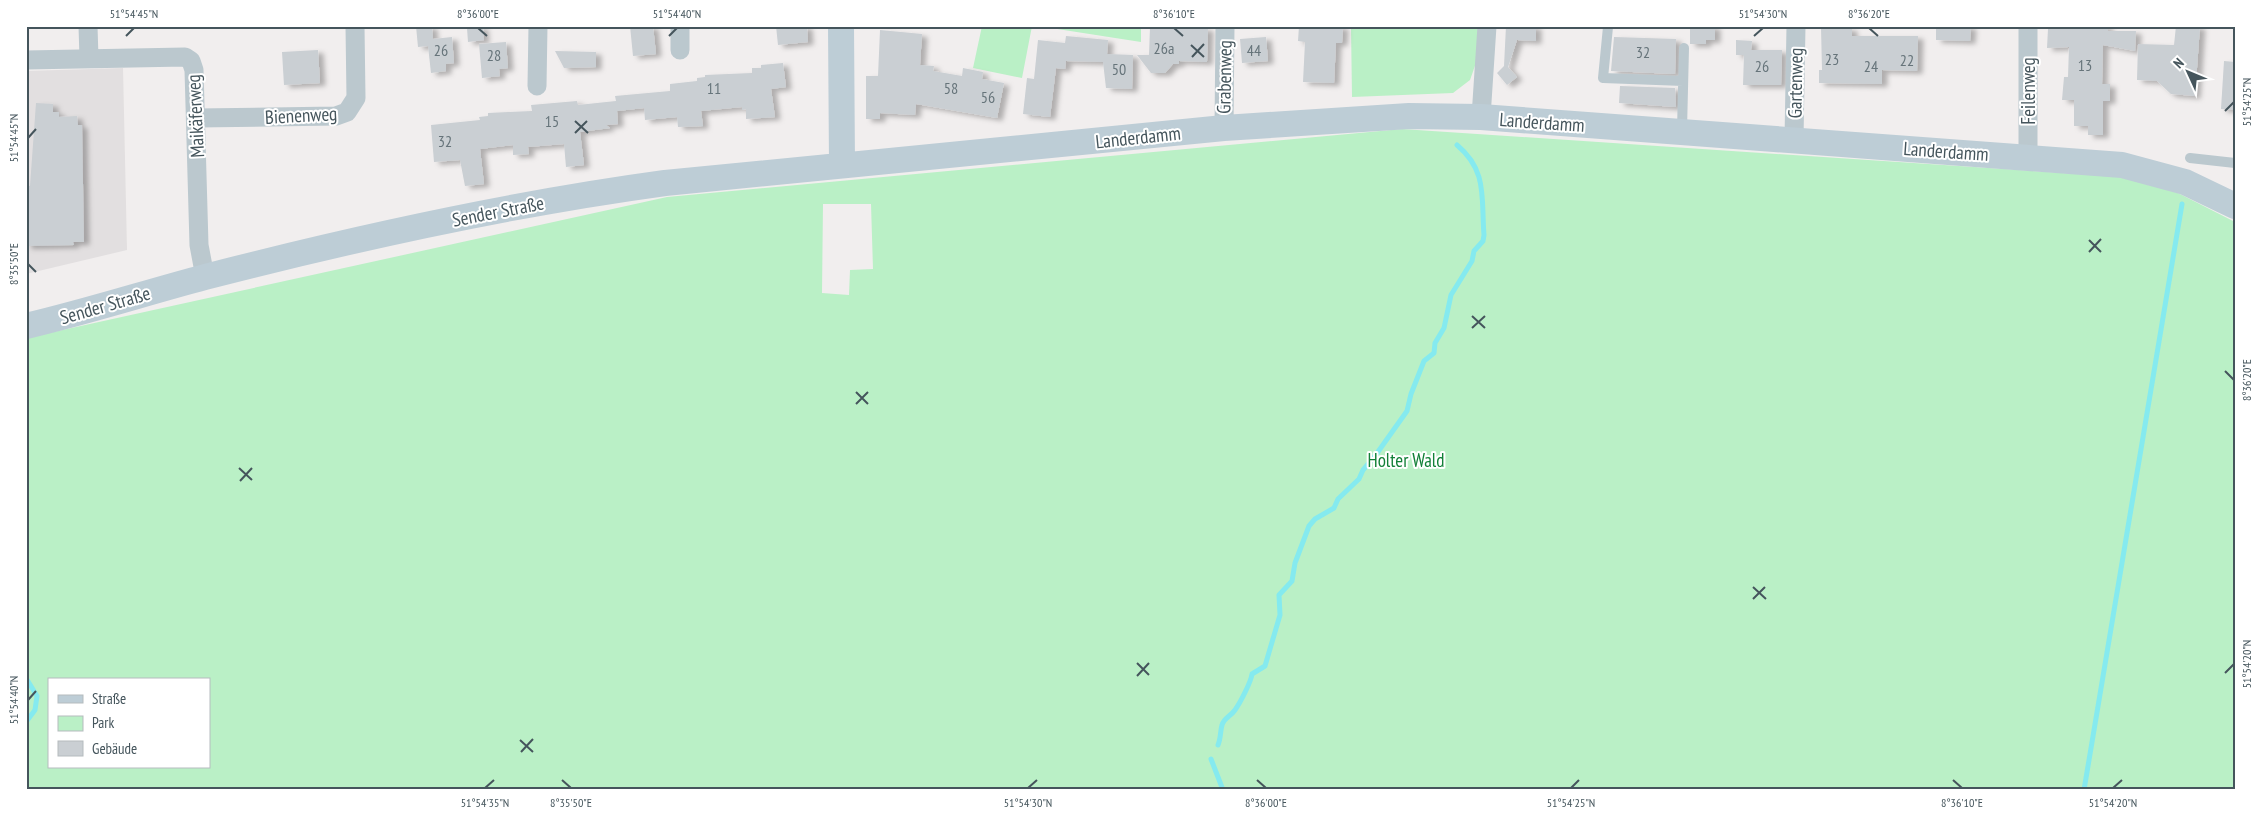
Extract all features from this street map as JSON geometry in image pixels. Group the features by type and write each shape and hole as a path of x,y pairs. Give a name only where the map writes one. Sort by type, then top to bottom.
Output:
{"main road":[{"path":"841,26 842,165"},
{"name":"Landerdamm","path":"842,165 1224,128 1409,116 1482,118 1794,139 2122,165 2185,182 2235,206"},
{"name":"Sender Straße","path":"26,326 206,277 492,210 664,183 842,165"}],"street":[{"path":"88,26 88,58"},
{"name":"Bienenweg","path":"197,118 336,116 346,112 356,98 355,26"},
{"path":"537,86 538,26"},
{"path":"680,26 680,50"},
{"name":"Grabenweg","path":"1224,128 1225,26"},
{"path":"1482,118 1487,26"},
{"name":"Gartenweg","path":"1794,139 1796,26"},
{"name":"Feilenweg","path":"2028,26 2028,157"},
{"name":"Maikäferweg","path":"26,60 185,56 191,61 194,70 197,118 199,245 206,277"}],"lane":[{"path":"1608,27 1603,78 1683,81"},
{"path":"1682,132 1684,48"},
{"path":"2190,158 2235,163"}],"shaded area":[{"path":"123,68 127,250 26,274 26,71"}],"green space":[{"path":"982,26 1032,26 1022,78 973,68"},
{"path":"1038,26 1141,26 1141,42"},
{"path":"1351,26 1478,26 1477,60 1470,80 1453,93 1352,97"},
{"name":"Holter Wald","path":"1402,129 2123,177 2178,193 2235,222 2235,790 26,790 26,338 667,197","holes":["823,204 871,204 873,269 850,270 849,295 822,293"]}],"building":[{"path":"416,26 432,26 433,39 452,37 454,63 446,64 446,71 431,73 428,46 418,47"},
{"path":"483,26 484,40 468,42 467,28"},
{"path":"630,26 653,26 656,54 633,56"},
{"path":"776,26 807,26 808,42 778,45"},
{"path":"1299,26 1343,26 1342,43 1336,43 1334,83 1303,82 1305,42 1298,41"},
{"path":"1506,26 1536,26 1536,41 1517,40 1508,67 1517,77 1507,85 1497,73 1504,66"},
{"path":"1690,26 1715,26 1715,40 1706,40 1706,44 1690,44"},
{"path":"1936,26 1971,26 1970,41 1936,40"},
{"path":"2078,26 2108,26 2108,31 2136,31 2135,51 2103,45 2102,84 2110,84 2110,101 2103,101 2103,135 2088,135 2088,126 2074,126 2074,100 2062,100 2064,77 2068,77 2069,47 2047,48 2048,29 2078,29"},
{"path":"2176,26 2200,26 2195,96 2171,94 2157,81 2137,80 2138,44 2174,45"},
{"path":"1150,27 1208,28 1207,62 1179,61 1179,64 1173,64 1165,73 1151,73 1137,55 1149,55"},
{"path":"1821,27 1852,28 1852,36 1918,36 1917,71 1882,70 1882,84 1819,83 1819,70 1822,70"},
{"path":"880,30 922,34 920,65 934,66 933,71 962,76 963,68 983,72 982,79 1004,83 997,118 916,104 915,115 880,113 880,119 866,119 866,76 878,76"},
{"path":"1066,36 1108,40 1107,54 1133,55 1132,89 1106,88 1103,62 1066,61 1065,69 1056,68 1050,117 1023,114 1027,78 1034,79 1038,40 1065,43"},
{"path":"1266,37 1268,61 1242,63 1240,39"},
{"path":"1614,37 1676,39 1675,74 1611,71"},
{"path":"1736,40 1752,41 1751,50 1782,50 1781,85 1743,85 1744,55 1736,55"},
{"path":"506,42 508,68 499,69 500,76 482,78 479,44"},
{"path":"318,50 320,83 284,85 282,52"},
{"path":"555,51 596,52 596,67 564,68"},
{"path":"2224,61 2235,62 2235,110 2221,109"},
{"path":"783,63 786,87 771,89 775,117 746,119 746,109 742,110 742,107 701,111 703,126 678,127 677,117 645,120 644,108 617,111 618,124 606,125 610,128 580,132 584,165 566,167 564,144 528,147 529,154 513,155 513,145 480,149 484,184 465,186 460,160 434,162 431,125 480,120 479,117 488,116 488,113 532,111 531,105 577,101 578,105 616,101 615,96 670,91 670,84 697,81 697,78 705,77 705,75 752,73 752,68 761,68 761,65"},
{"path":"1620,86 1675,88 1676,107 1619,103"},
{"path":"36,103 53,104 53,112 59,112 59,117 77,116 78,125 82,125 84,242 73,242 74,245 26,246 26,185 30,186"}],"waterway":[{"path":"1218,745 1223,723 1237,707 1248,687 1252,674 1265,666 1280,615 1279,595 1292,581 1295,563 1309,526 1315,519 1334,508 1338,499 1359,479 1363,470 1407,411 1411,394 1424,361 1434,353 1435,343 1444,328 1451,295 1472,261 1474,251 1483,241 1481,186 1474,165 1457,145"},
{"path":"2084,790 2182,204"},
{"path":"26,678 37,696 35,710 26,722"},
{"path":"1211,759 1223,790"}]}
